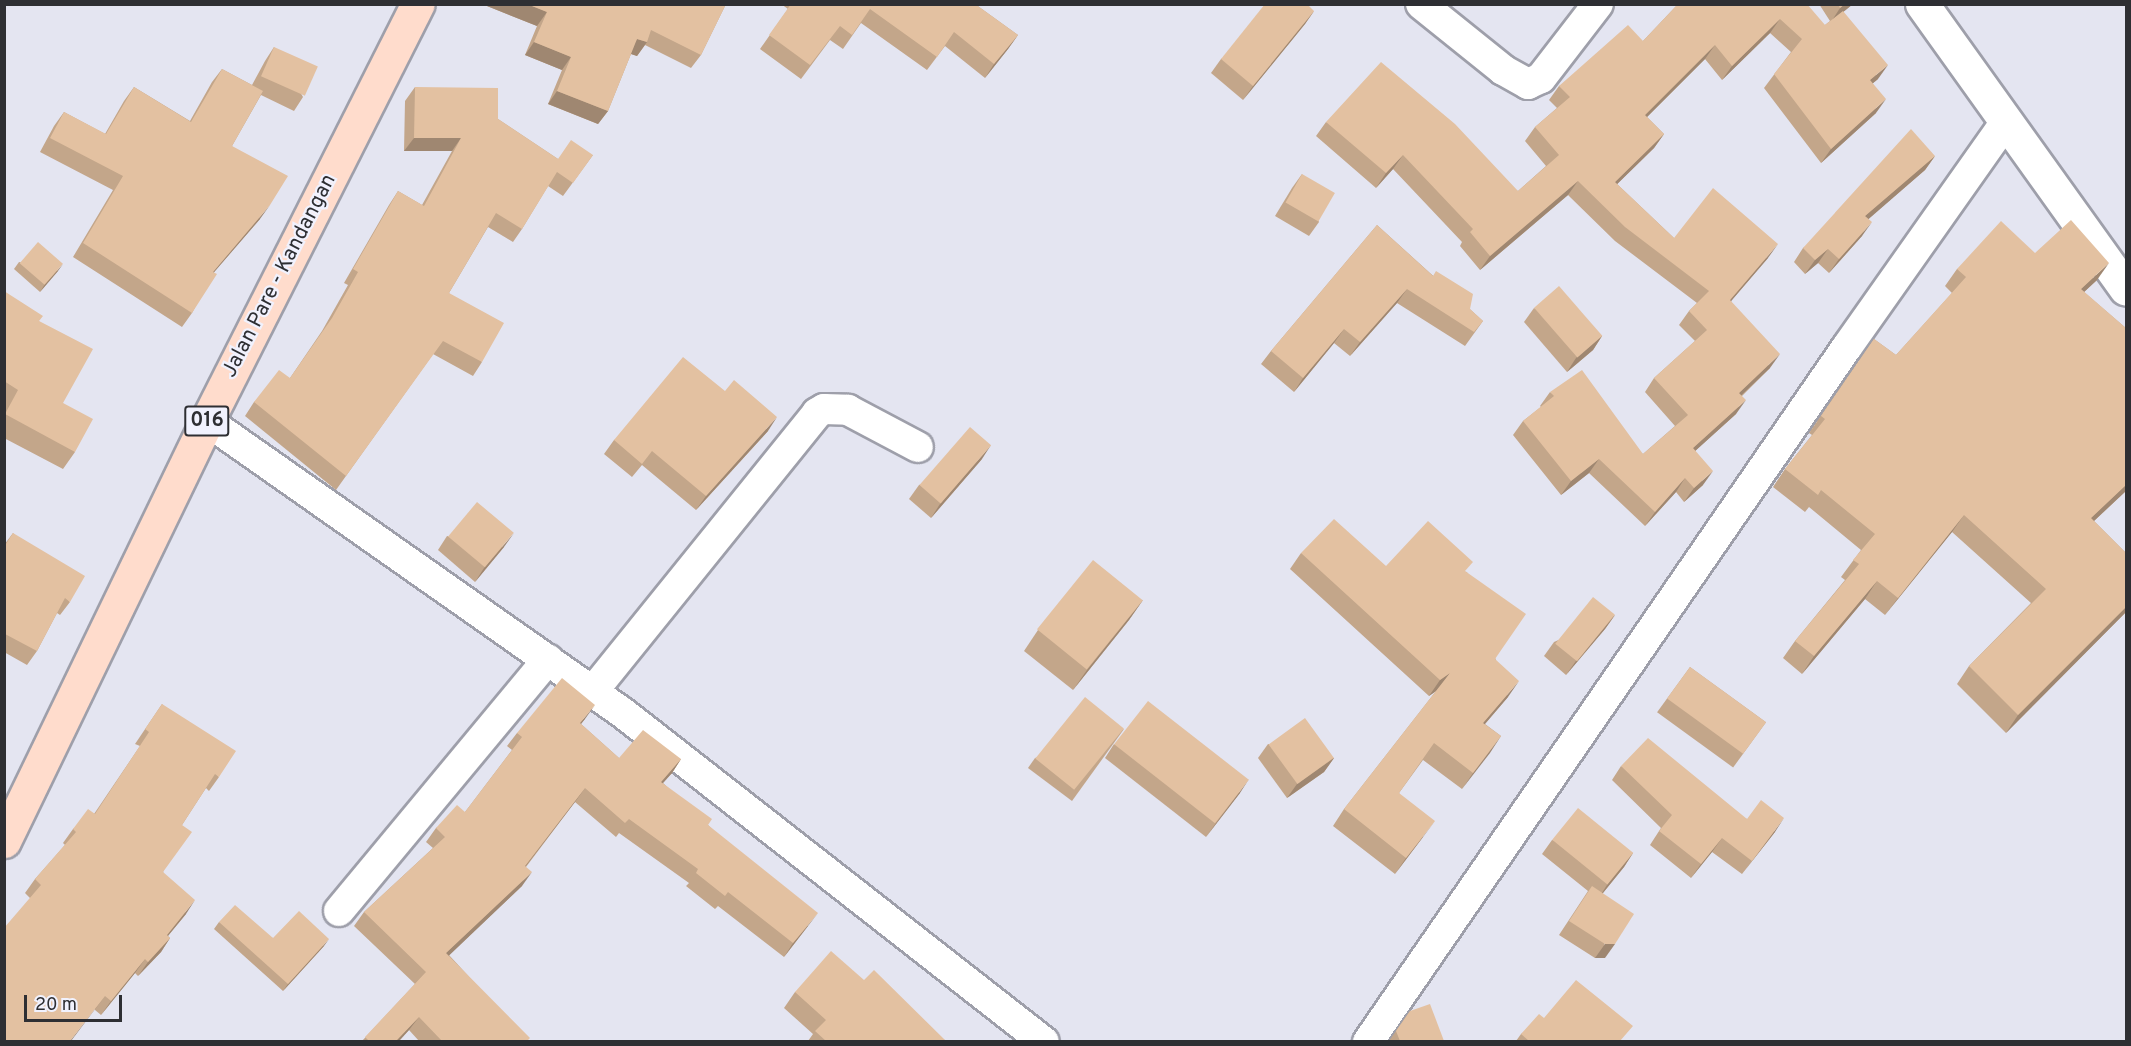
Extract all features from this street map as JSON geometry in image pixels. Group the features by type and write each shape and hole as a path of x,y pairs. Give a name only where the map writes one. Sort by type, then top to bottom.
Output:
{"main road":[{"name":"Jalan Pare - Kandangan","path":"4,841 207,421 418,4"}],"street":[{"path":"1421,4 1514,78 1528,84 1541,78 1598,4"},
{"path":"1922,4 2005,123 2127,289"},
{"path":"1368,1041 2005,123"},
{"path":"593,692 817,413 824,409 848,410 918,447"},
{"path":"207,421 593,692 1044,1041"},
{"path":"339,911 548,659"}],"building":[{"path":"527,4 726,4 701,55 651,30 647,42 637,39 608,111 557,91 571,57 534,42 547,12"},
{"path":"791,4 975,4 1018,35 994,64 954,32 937,57 870,9 852,35 840,26 810,65 769,35"},
{"path":"1265,4 1307,4 1314,11 1253,86 1221,59"},
{"path":"1678,4 1807,4 1825,25 1843,11 1888,65 1870,80 1886,99 1831,149 1774,74 1802,39 1780,19 1732,66 1715,45 1645,115 1664,134 1615,182 1674,238 1713,188 1778,244 1730,300 1780,354 1739,393 1746,400 1693,448 1713,471 1694,488 1685,478 1655,512 1599,459 1571,481 1523,421 1554,396 1550,392 1582,370 1643,454 1688,415 1654,378 1707,330 1689,311 1709,291 1625,227 1578,181 1490,256 1470,232 1473,229 1403,155 1386,173 1326,122 1381,62 1455,124 1518,191 1559,155 1535,127 1570,97 1559,86 1628,25 1643,41"},
{"path":"274,47 318,67 305,96 261,76"},
{"path":"222,69 263,91 232,146 288,176 270,205 213,272 217,274 192,313 83,243 123,176 50,138 64,112 106,134 134,87 191,122"},
{"path":"415,87 498,88 498,119 558,159 571,140 593,155 573,183 557,172 522,229 496,213 449,293 504,323 482,362 443,341 346,476 254,402 279,370 290,378 332,318 358,272 353,269 398,191 424,206 461,138 414,138"},
{"path":"1911,129 1935,156 1865,216 1872,222 1839,259 1828,249 1815,260 1803,248"},
{"path":"1302,174 1335,193 1318,222 1286,203"},
{"path":"2071,220 2109,263 2081,289 2127,329 2127,484 2091,518 2127,554 2127,606 2018,715 1969,666 2046,589 1964,515 1898,598 1877,581 1814,656 1795,641 1859,564 1853,560 1875,534 1821,490 1818,495 1785,469 1825,419 1821,416 1874,339 1896,355 1966,277 1957,269 2001,221 2035,253"},
{"path":"1377,225 1433,276 1436,271 1473,294 1470,309 1483,321 1474,332 1407,289 1360,342 1344,329 1303,378 1271,351"},
{"path":"38,242 63,264 45,285 20,263"},
{"path":"1559,286 1602,336 1577,357 1534,308"},
{"path":"4,291 43,316 39,321 93,349 63,403 93,419 75,452 5,414 18,390 4,381"},
{"path":"683,357 725,391 734,380 777,417 706,496 652,451 642,464 614,440"},
{"path":"970,427 991,445 941,503 919,485"},
{"path":"477,502 514,533 485,567 448,536"},
{"path":"1334,519 1386,566 1428,521 1473,562 1465,571 1526,614 1495,659 1519,681 1483,723 1501,736 1473,773 1434,743 1399,793 1435,821 1406,858 1344,809 1450,673 1440,680 1301,553"},
{"path":"13,533 85,576 70,602 65,598 37,651 4,635 4,547"},
{"path":"1093,560 1143,600 1087,669 1037,629"},
{"path":"1593,597 1615,615 1577,661 1555,644"},
{"path":"1690,667 1766,722 1743,754 1667,699"},
{"path":"562,678 595,705 580,723 619,758 643,730 681,759 661,782 712,819 708,825 818,913 793,943 728,892 725,896 696,873 698,869 629,819 625,823 585,788 525,866 532,872 446,953 530,1038 527,1041 442,1041 419,1017 396,1041 369,1041 365,1037 426,972 364,912 445,837 436,828 457,805 465,812 522,737 517,733"},
{"path":"1085,697 1124,728 1074,790 1035,758"},
{"path":"1148,701 1249,780 1215,823 1114,744"},
{"path":"162,704 236,751 219,777 215,774 182,825 192,832 163,872 195,900 167,935 170,938 148,962 145,959 111,1001 105,996 70,1041 4,1041 4,928 41,885 35,879 76,832 73,829 88,809 95,814 149,732 145,729"},
{"path":"1305,718 1334,758 1297,784 1269,744"},
{"path":"1648,738 1747,819 1761,800 1784,818 1752,861 1722,838 1701,864 1659,831 1672,815 1621,766"},
{"path":"1578,808 1633,853 1607,885 1552,840"},
{"path":"1592,886 1634,914 1615,944 1605,944 1569,921"},
{"path":"235,905 273,938 299,911 329,939 288,984 219,922"},
{"path":"831,951 864,980 874,970 946,1041 826,1041 815,1031 826,1020 795,992"},
{"path":"1576,980 1633,1026 1620,1041 1529,1041 1521,1034 1539,1014 1544,1018"},
{"path":"1430,1004 1444,1041 1400,1041 1396,1031 1410,1011"}]}
